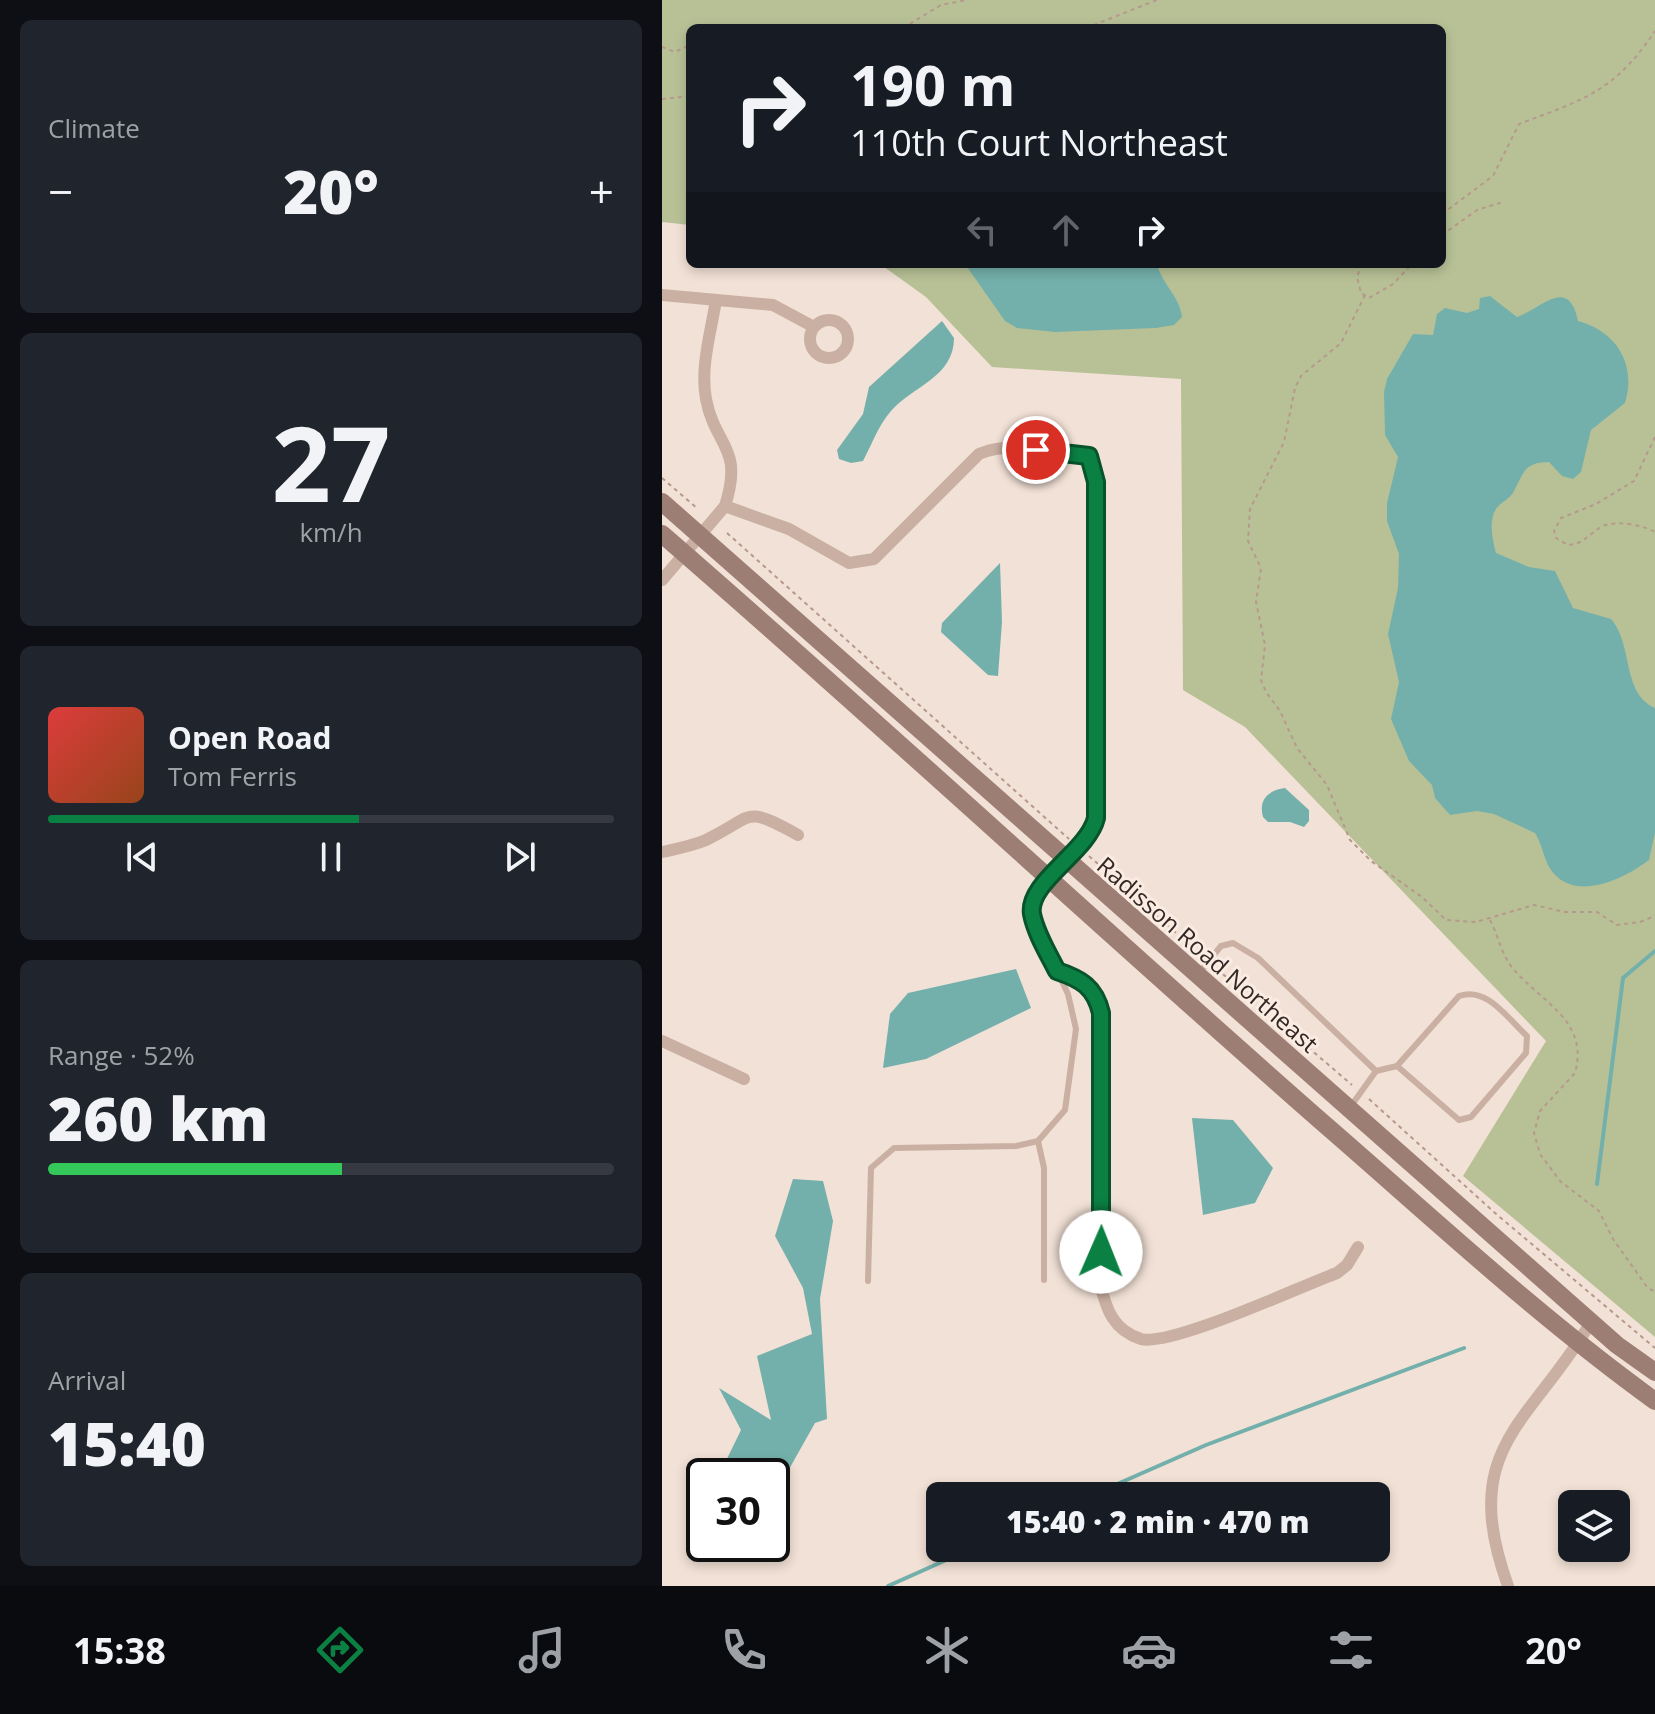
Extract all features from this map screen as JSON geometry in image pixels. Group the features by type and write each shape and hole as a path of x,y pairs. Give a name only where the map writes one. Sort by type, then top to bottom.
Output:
{"main road":[{"name":"Radisson Road Northeast","path":"662,502 1066,862 1591,1322 1655,1372"},
{"name":"Radisson Road Northeast","path":"662,534 903,744 1123,948 1578,1344 1655,1401"}],"street":[{"path":"662,295 773,305 814,327"},
{"path":"662,580 725,506 731,481 729,450 706,402 704,384 716,300"},
{"path":"725,506 789,529 849,563 862,563 874,559 979,454 997,447 1016,445 1056,455 1089,456 1096,482 1097,804 1094,828 1034,897 1032,914 1057,971 1080,979 1092,989 1101,1013 1100,1283 1115,1324 1142,1339 1157,1341 1337,1273 1347,1265 1358,1247"},
{"path":"662,852 701,842 744,816 759,816 798,835"},
{"path":"662,1041 744,1079"},
{"path":"1508,1586 1492,1527 1492,1484 1499,1456 1518,1419 1578,1344 1591,1322"}],"lane":[{"path":"1197,975 1221,946 1233,943 1258,958 1376,1071"},
{"path":"868,1281 871,1168 894,1148 1016,1146 1038,1141 1065,1110 1076,1029 1068,994 1057,971"},
{"path":"1349,1109 1376,1071 1397,1066 1459,996 1471,992 1481,994 1527,1036 1526,1053 1471,1117 1459,1120 1397,1066"},
{"path":"1038,1141 1044,1168 1044,1280"}],"path":[{"path":"910,24 941,5 966,0"},
{"path":"1096,24 1157,0"},
{"path":"1446,211 1493,176 1519,124 1554,114 1603,89 1655,31"},
{"path":"662,47 675,52 686,47"},
{"path":"662,99 686,96"},
{"path":"1446,232 1477,210 1503,202"},
{"path":"1360,268 1357,277 1369,298 1380,293 1408,268"},
{"path":"1365,295 1341,343 1301,376 1295,388 1284,442 1250,509 1248,541 1261,568 1256,602 1265,645 1261,680 1280,711 1289,736 1327,785 1358,849 1446,920 1461,923 1490,919 1534,905 1565,912 1597,912 1617,925 1628,926 1655,916"},
{"path":"1655,437 1634,481 1596,504 1561,518 1554,531 1556,538 1568,545 1586,541 1604,526 1627,525 1655,532"},
{"path":"662,478 698,509"},
{"path":"727,533 1066,836"},
{"path":"1093,860 1201,955"},
{"path":"1490,919 1514,970 1557,1009 1575,1032 1575,1073 1545,1104 1536,1121 1540,1154 1560,1181 1599,1211 1613,1239 1647,1287 1655,1292"},
{"path":"1217,969 1353,1086"},
{"path":"1369,1099 1495,1213 1655,1348"}],"green space":[{"path":"662,0 1655,0 1655,1337 1463,1176 1546,1041 1245,727 1183,690 1181,379 992,367 926,297 886,268 1446,268 1446,24 686,24 686,225 662,222"}],"water":[{"path":"968,268 1159,268 1182,317 1174,325 1156,328 1055,332 1017,328 1005,321"},
{"path":"1490,296 1517,317 1552,299 1561,297 1568,300 1574,307 1578,321 1613,341 1628,375 1625,403 1591,430 1581,472 1573,479 1562,476 1549,462 1530,466 1512,494 1496,509 1492,525 1496,553 1529,567 1555,571 1573,608 1611,619 1623,642 1637,691 1644,701 1655,708 1655,833 1649,860 1612,881 1598,885 1571,885 1559,878 1549,867 1535,833 1494,814 1477,811 1450,815 1435,798 1432,785 1409,761 1391,719 1399,682 1388,634 1398,588 1399,554 1387,521 1387,503 1398,457 1385,435 1384,392 1387,379 1413,334 1433,335 1437,314 1445,308 1467,313 1479,309 1480,298"},
{"path":"942,321 954,338 952,351 940,372 891,411 863,461 851,463 839,459 837,450 863,414 869,387"},
{"path":"1000,563 1002,622 998,676 988,675 941,632 942,623"},
{"path":"1285,788 1309,810 1309,821 1304,827 1290,822 1268,822 1263,817 1262,805 1266,796"},
{"path":"1016,969 1031,1008 926,1059 883,1068 890,1014 908,993"},
{"path":"1192,1118 1233,1120 1273,1168 1255,1203 1203,1215"},
{"path":"793,1179 823,1181 833,1221 820,1299 827,1419 815,1423 790,1467 790,1458 727,1458 741,1430 719,1388 771,1420 757,1356 812,1334 803,1288 775,1236"}],"waterway":[{"path":"1597,1184 1623,978 1655,951"},
{"path":"1122,1482 1206,1445 1464,1348"},
{"path":"888,1586 942,1562"}],"route":[{"path":"1036,450 1056,455 1089,456 1096,482 1096,818 1088,839 1034,897 1032,914 1057,971 1080,979 1092,989 1101,1013 1101,1252"}]}
